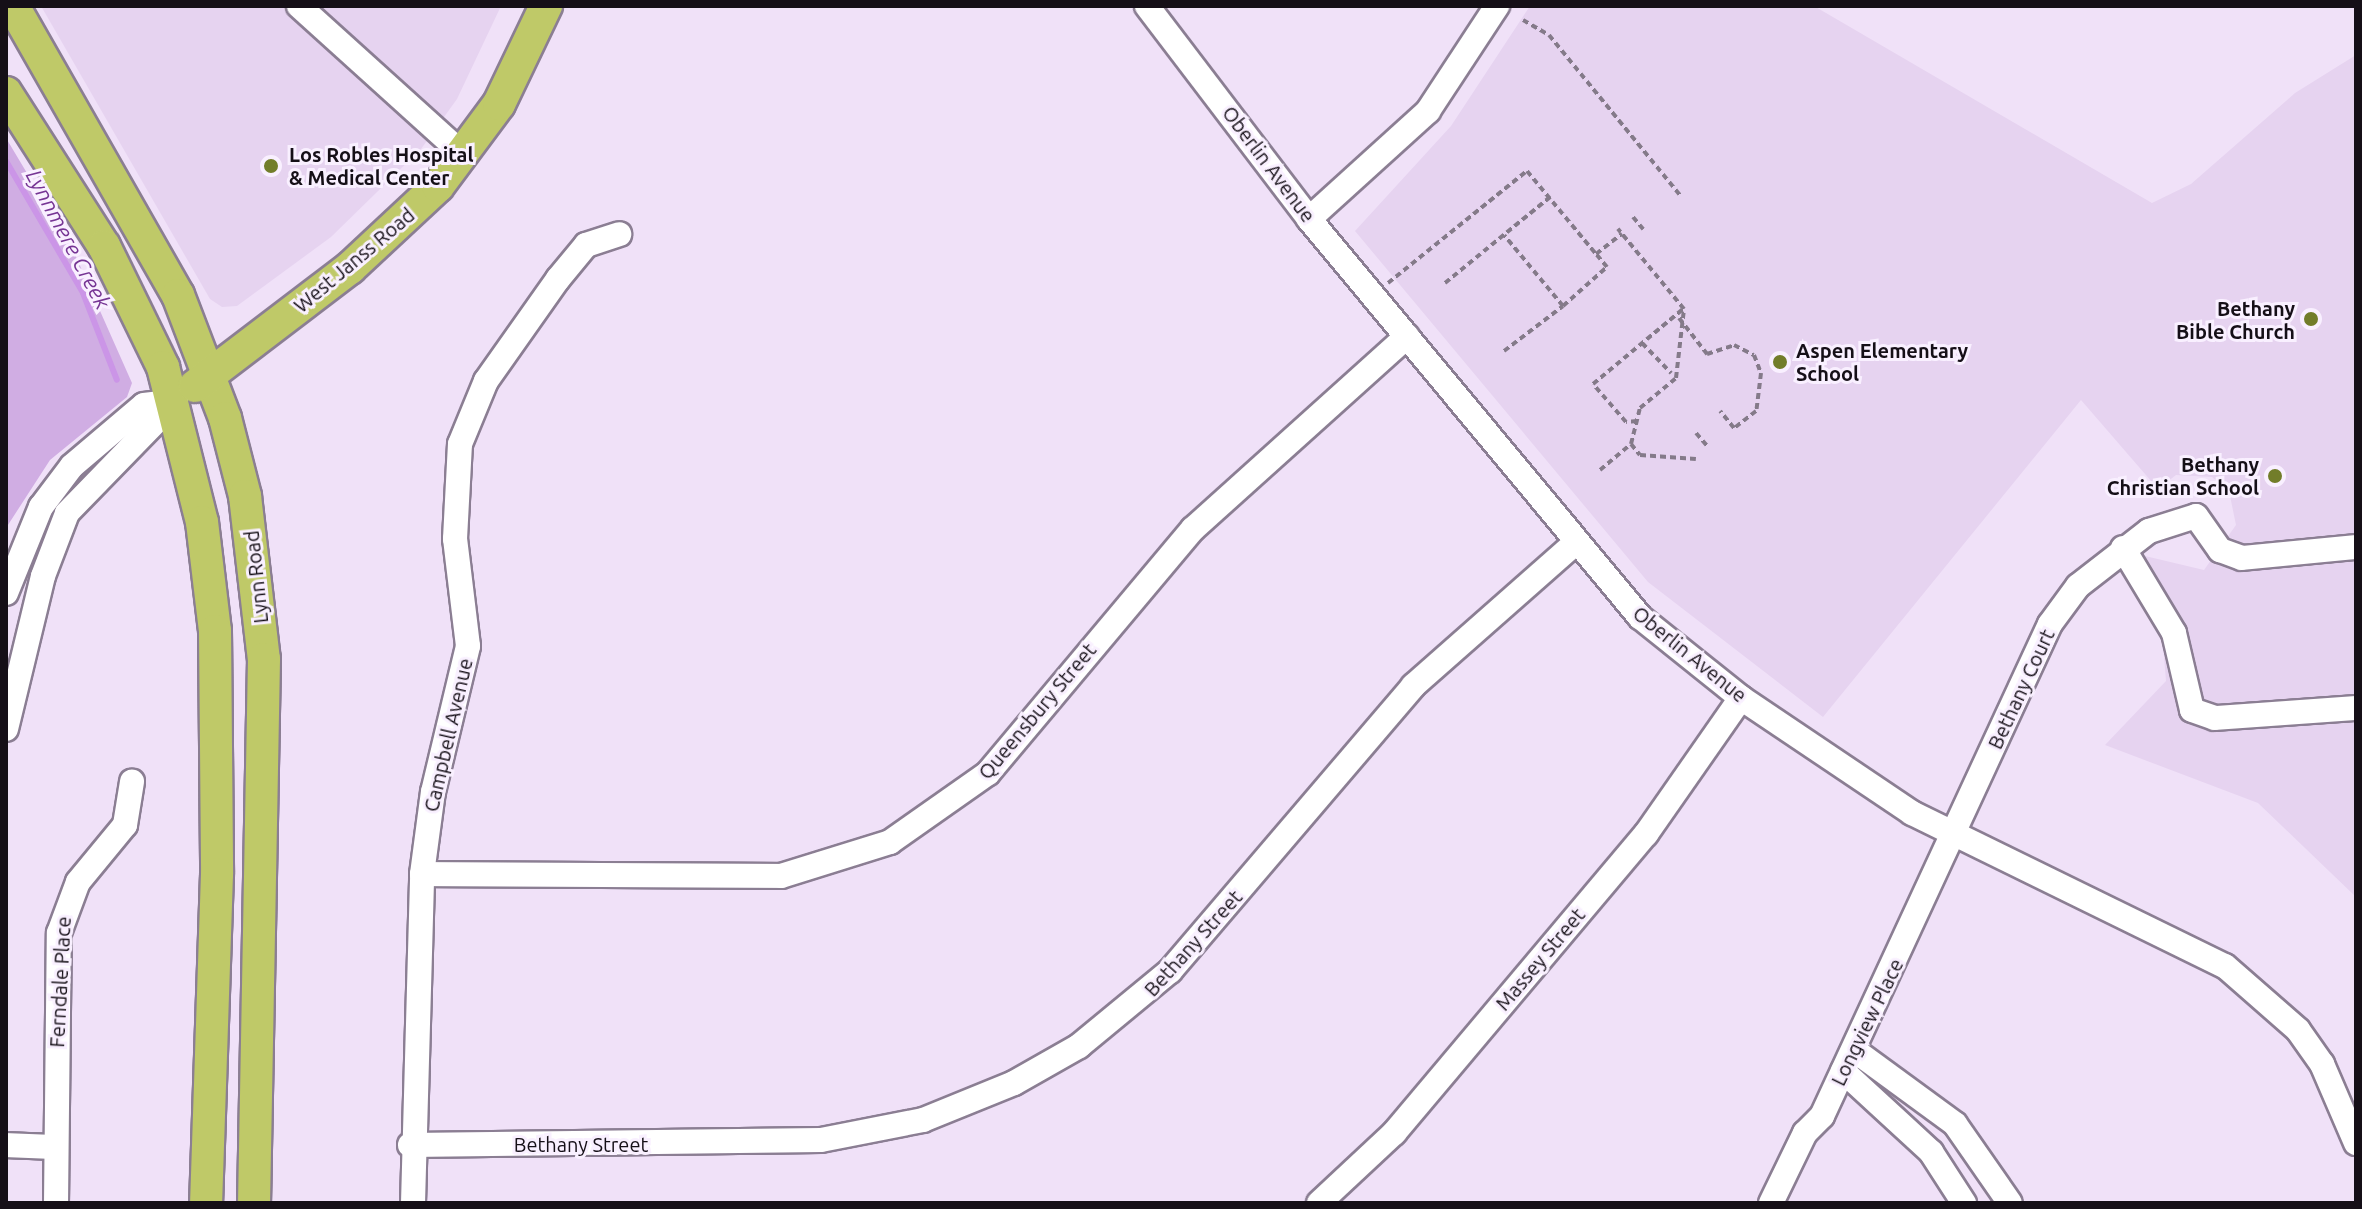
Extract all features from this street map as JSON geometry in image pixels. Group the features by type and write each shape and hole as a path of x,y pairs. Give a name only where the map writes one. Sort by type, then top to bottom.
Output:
{"main road":[{"name":"Lynn Road","path":"13,6 142,225 210,374 254,539 264,659 254,1203"},
{"name":"West Janss Road","path":"176,401 384,240 464,155 508,90 546,6"},
{"path":"6,93 104,246 176,401 215,631 217,874 206,1203"}],"street":[{"path":"299,6 464,155"},
{"name":"Oberlin Avenue","path":"1147,6 1309,219 1373,293 1575,543 1640,617 1741,698 1956,837 2187,943 2267,998 2322,1064 2356,1143"},
{"path":"1309,219 1428,111 1497,6"},
{"name":"Campbell Avenue","path":"413,1203 410,1145 422,874 433,792 468,646 455,539 460,444 486,381 558,279 586,245 619,234"},
{"name":"Queensbury Street","path":"422,874 781,876 890,842 988,773 1193,529 1407,336"},
{"name":"West Janss Road","path":"6,593 41,507 72,466 144,405 176,401"},
{"name":"West Janss Road","path":"6,729 43,576 67,513 176,401"},
{"name":"Bethany Court","path":"1956,837 2050,624 2078,586 2123,548 2196,516 2220,550 2242,558 2356,547"},
{"name":"Bethany Street","path":"410,1145 821,1140 923,1120 1025,1078 1111,1023 1170,971 1413,686 1575,543"},
{"path":"2123,548 2174,633 2192,710 2244,716 2356,708"},
{"name":"Massey Street","path":"1319,1203 1394,1133 1646,834 1741,698"},
{"name":"Ferndale Place","path":"56,1203 54,1147 63,912 78,882 125,825 132,782"},
{"name":"Longview Place","path":"1771,1203 1848,1061 1956,837"},
{"path":"1848,1061 1931,1152 1964,1203"},
{"path":"1848,1061 1955,1124 2010,1203"},
{"path":"6,1145 54,1147"}],"path":[{"path":"1523,20 1549,35 1681,196"},
{"path":"1373,293 1527,171 1607,267 1563,306 1504,351"},
{"path":"1445,283 1550,197"},
{"path":"1633,217 1643,229"},
{"path":"1596,254 1620,232 1683,309"},
{"path":"1504,235 1563,306"},
{"path":"1672,373 1679,318 1683,309"},
{"path":"1637,421 1626,422 1593,384 1683,309"},
{"path":"1679,318 1707,354 1734,345 1754,355 1761,373 1756,411 1734,428 1720,411"},
{"path":"1600,470 1631,444 1640,408 1676,378 1642,343"},
{"path":"1696,433 1708,447"},
{"path":"1631,444 1640,455 1696,459"}],"shaded area":[{"name":"Los Robles Hospital & Medical Center","path":"41,6 501,6 457,99 421,149 331,237 237,306 222,307 210,299"},
{"name":"Aspen Elementary School","path":"1530,6 1814,6 2152,203 2191,184 2295,93 2356,55 2356,897 2258,803 2105,745 2166,681 2162,631 2126,578 2145,556 2204,570 2236,525 2229,491 2212,477 2176,475 2158,489 2081,400 1823,717 1648,582 1355,231 1451,126"},
{"path":"6,138 73,250 132,383 127,397 50,460 6,528"}],"waterway":[{"name":"Lynnmere Creek","path":"6,161 83,293 117,380"}],"place":[{"name":"Los Robles Hospital & Medical Center","path":"271,166"},
{"name":"Bethany Bible Church","path":"2311,319"},
{"name":"Aspen Elementary School","path":"1780,362"},
{"name":"Bethany Christian School","path":"2275,476"}]}
